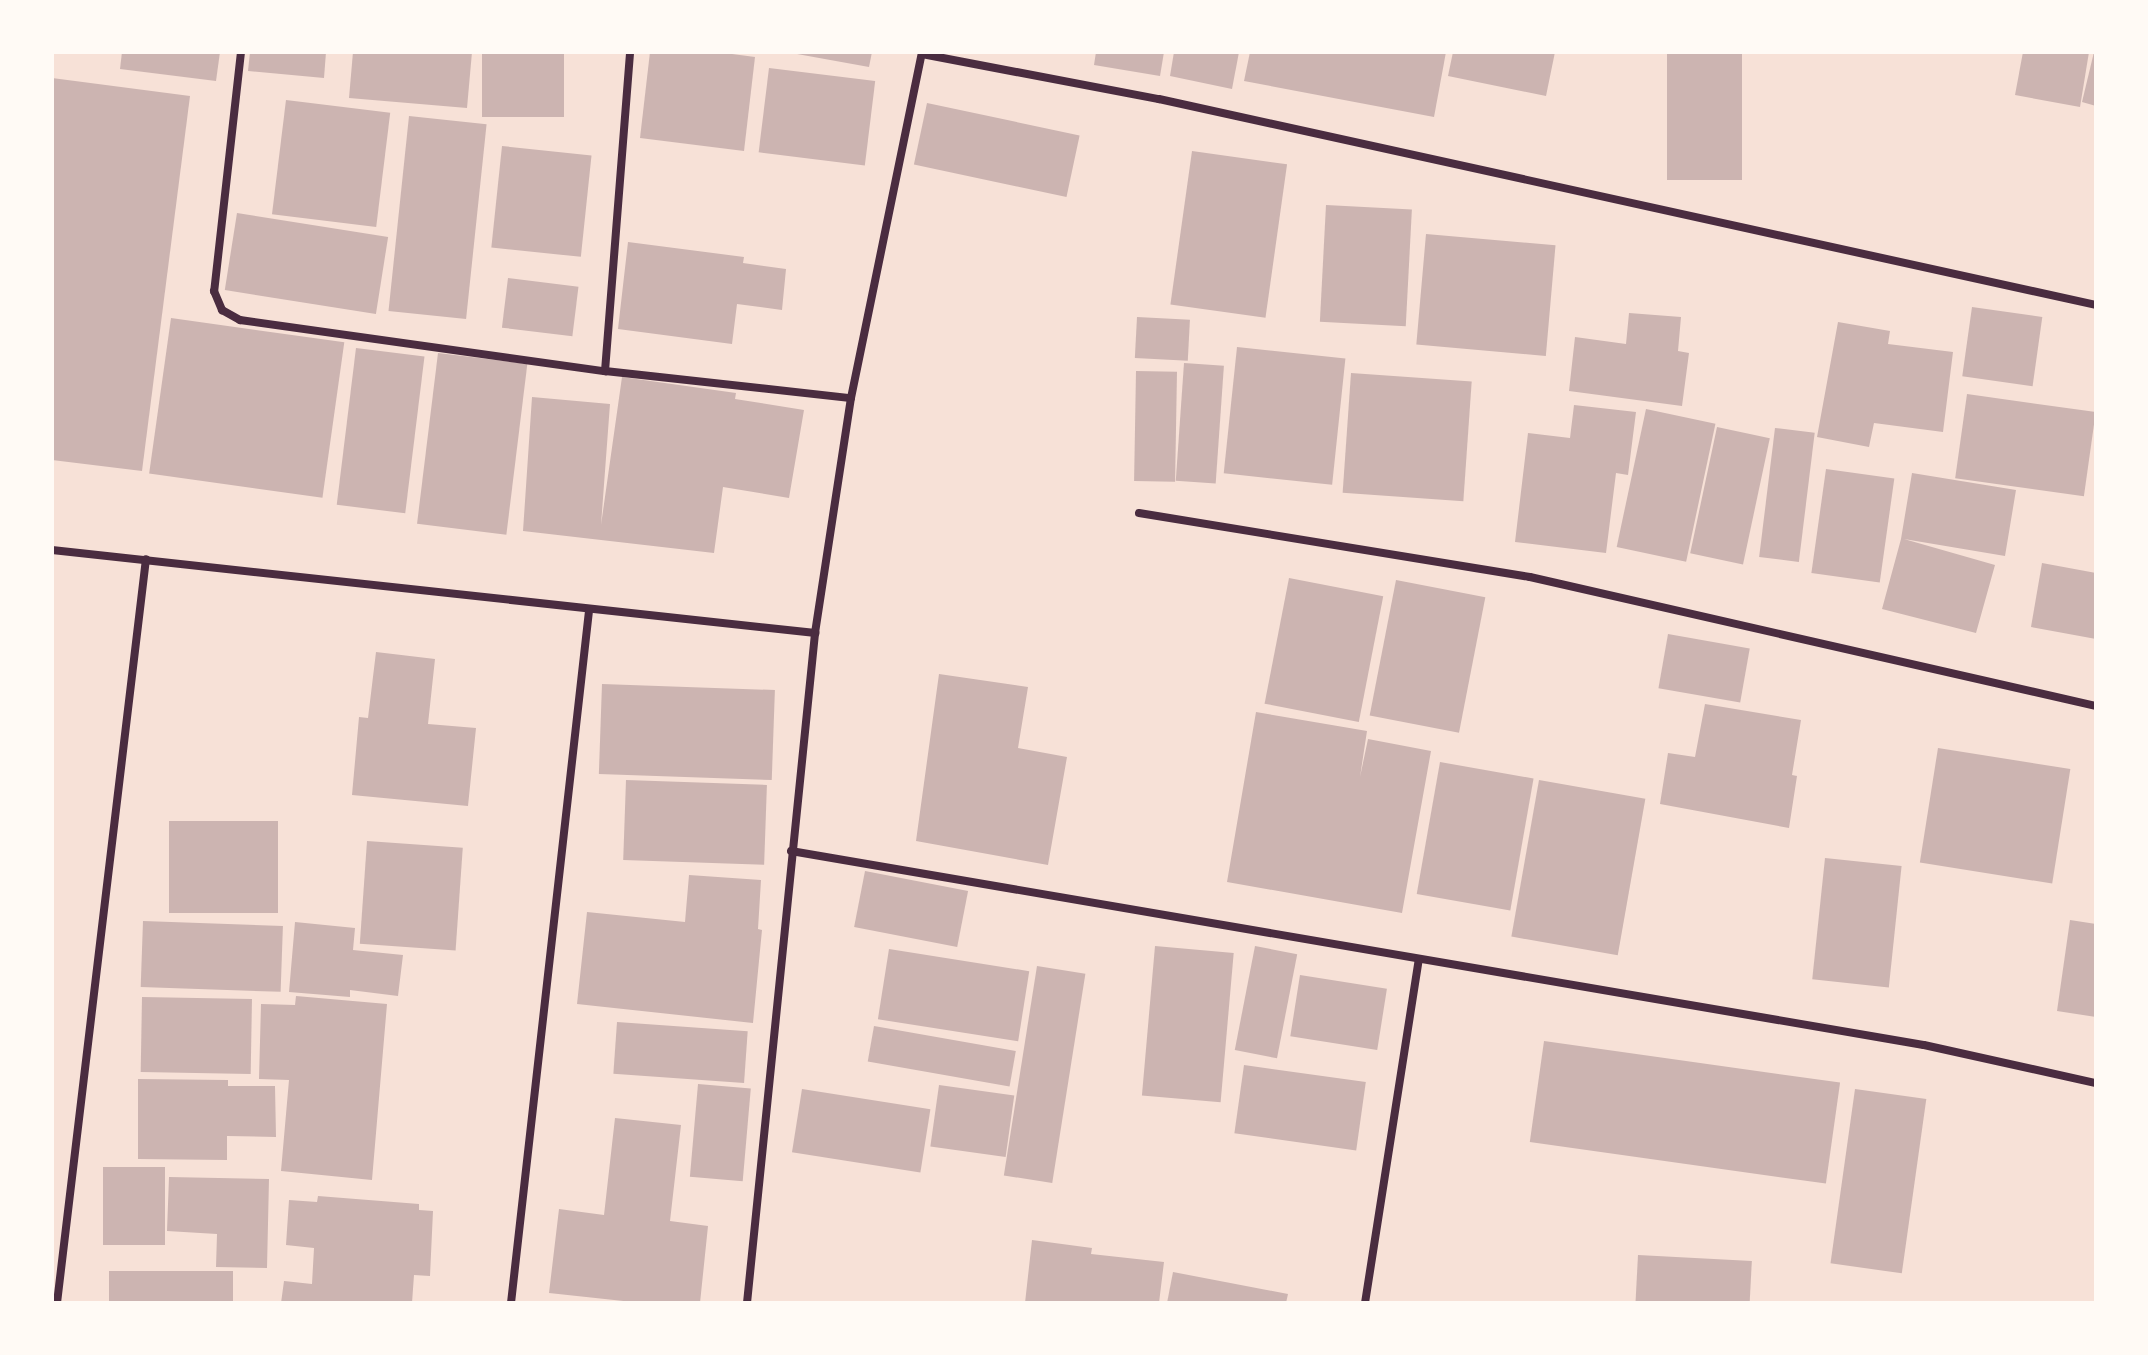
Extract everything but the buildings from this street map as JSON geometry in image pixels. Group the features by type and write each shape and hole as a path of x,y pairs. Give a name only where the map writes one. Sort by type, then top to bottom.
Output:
{"street":[{"path":"241,52 214,291 222,310 240,320 605,371 851,398"},
{"path":"605,371 630,52"},
{"path":"747,1303 815,633 851,398 922,53 1159,99 2096,305"},
{"path":"1139,513 1530,577 2096,706"},
{"path":"52,550 589,611 815,633"},
{"path":"57,1303 146,559"},
{"path":"511,1303 589,611"},
{"path":"791,851 1924,1045 2096,1083"},
{"path":"1365,1303 1419,960"}]}
